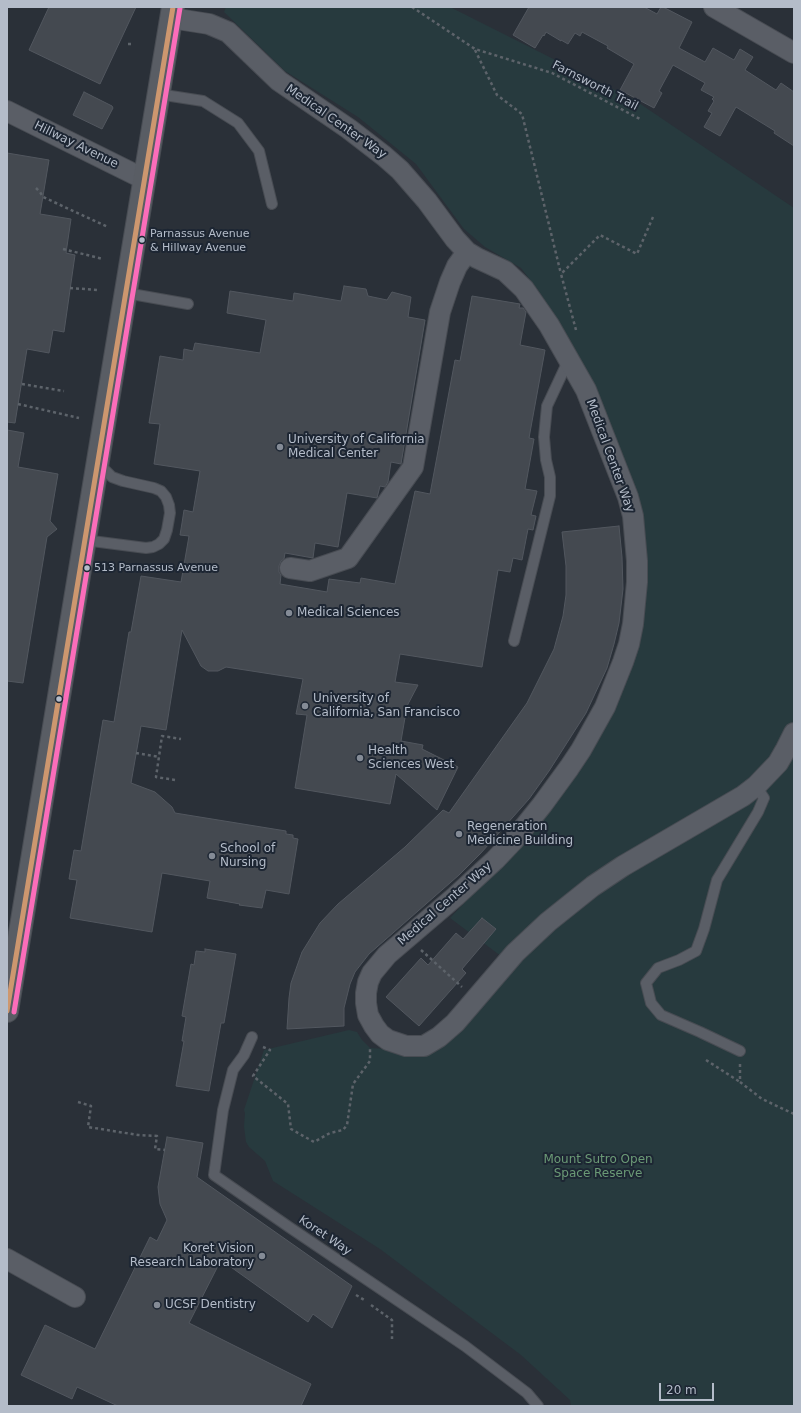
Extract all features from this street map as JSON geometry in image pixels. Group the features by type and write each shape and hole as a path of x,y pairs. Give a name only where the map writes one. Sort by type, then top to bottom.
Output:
{"street":[{"path":"714,7 794,53"},
{"path":"7,1011 11,960 126,293 172,12"},
{"name":"Medical Center Way","path":"172,12 228,32 279,81 349,129 400,170 427,201 455,239 467,252 494,265 514,278 534,302 565,351 592,403 628,497 633,516 637,561 637,582 635,610 629,644 615,685 593,729 569,768 513,841 456,896 379,963 368,982 366,993 368,1015 374,1026 388,1040 398,1044 406,1046 424,1046 433,1042 446,1032 515,953 548,922 587,890 629,863 730,804 756,786 778,763 794,733"},
{"name":"Hillway Avenue","path":"7,111 144,179"},
{"path":"290,568 310,571 348,558 413,467 440,312 457,266 467,252"},
{"path":"7,1260 75,1297"}],"lane":[{"path":"158,94 203,101 238,123 259,151 272,204"},
{"path":"126,293 188,304"},
{"path":"514,641 550,496 550,477 546,460 544,437 548,406 565,351"},
{"path":"84,540 146,548 153,547 164,539 170,513 166,497 160,491 154,488 123,481 112,476 97,460"},
{"path":"740,1051 661,1016 651,1003 646,983 658,968 679,960 696,951 704,929 717,880 758,812 764,798 756,786"},
{"name":"Koret Way","path":"252,1037 244,1055 233,1070 223,1110 214,1175 465,1346 528,1393 538,1406"}],"path":[{"name":"Farnsworth Trail","path":"412,7 475,49 552,73 640,119"},
{"path":"128,44 134,44"},
{"path":"475,49 497,95 522,114 577,334 565,351"},
{"path":"36,188 43,197 108,228"},
{"path":"561,274 600,235 637,254 653,217"},
{"path":"63,249 103,259"},
{"path":"70,288 98,290"},
{"path":"22,384 64,391"},
{"path":"18,404 79,418"},
{"path":"175,780 156,777 162,736 181,739"},
{"path":"136,753 159,757"},
{"path":"407,938 476,999"},
{"path":"264,1058 253,1076 288,1104 291,1129 314,1142 330,1133 343,1130 347,1125 353,1084 370,1061 370,1049 374,1026"},
{"path":"740,1051 740,1082"},
{"path":"706,1060 740,1082 762,1099 794,1114"},
{"path":"78,1102 91,1106 88,1127 138,1135 157,1136 155,1149 165,1150"},
{"path":"356,1295 366,1301"},
{"path":"371,1305 392,1320 392,1339"}],"green space":[{"name":"Mount Sutro Open Space Reserve","path":"226,7 450,7 633,99 794,208 794,1406 571,1406 570,1400 521,1355 380,1249 273,1181 265,1161 249,1147 246,1142 244,1110 264,1050 349,1030 357,1032 370,1048 387,1049 407,1054 513,965 450,918 533,831 608,711 644,544 565,333 538,290 521,268 485,247 464,229 416,164 358,117 285,71 224,12"}],"building":[{"path":"49,7 136,7 100,84 29,50"},
{"path":"529,7 644,7 657,14 661,7 663,7 692,22 679,48 705,62 713,48 734,60 740,49 753,57 745,70 776,90 781,83 794,92 794,146 774,133 775,131 736,107 720,136 704,127 712,113 708,111 714,101 712,99 714,97 701,90 705,83 673,65 659,91 662,93 654,108 620,90 634,64 607,48 608,46 582,32 580,36 575,33 568,44 546,32 535,48 513,35"},
{"path":"84,92 112,106 113,108 102,129 73,115"},
{"path":"7,153 49,160 40,214 71,219 66,253 75,255 64,332 53,330 49,353 27,349 15,423 7,422"},
{"path":"344,286 366,289 368,296 387,300 392,292 411,297 408,317 425,320 401,464 391,462 388,482 385,487 380,486 377,498 347,493 338,547 315,543 313,558 285,553 284,559 281,561 279,566 279,572 281,575 280,584 327,592 329,579 360,583 361,578 395,584 415,491 430,494 455,360 460,361 472,296 520,304 519,308 523,308 526,312 520,345 545,350 529,438 534,439 525,489 537,491 531,515 536,516 533,530 528,529 522,560 513,558 510,572 498,570 482,667 400,654 395,682 418,685 407,706 401,741 423,745 422,749 458,767 437,810 396,774 390,804 295,788 307,715 296,714 303,679 226,667 218,671 208,671 201,666 182,630 166,730 141,726 131,783 155,792 172,807 175,813 286,831 286,834 293,835 293,838 298,839 289,894 266,890 262,908 239,905 240,904 207,898 210,881 162,873 152,932 70,918 77,880 69,879 74,850 81,851 103,720 114,722 129,632 131,632 141,576 181,582 189,536 180,535 184,510 193,512 200,471 154,464 160,424 149,423 160,356 183,360 184,349 193,351 195,343 260,353 266,320 227,313 230,291 293,301 294,293 341,301"},
{"path":"7,430 24,433 18,467 58,474 50,521 57,529 47,537 23,683 7,681"},
{"name":"Regeneration Medicine Building","path":"619,526 623,589 619,623 614,644 607,668 586,713 549,771 529,799 481,853 459,875 369,954 355,972 350,984 344,1008 344,1026 287,1029 291,983 302,952 320,923 338,904 405,847 443,810 449,813 527,703 554,649 563,616 566,595 566,566 562,532"},
{"path":"482,918 496,929 462,969 466,973 419,1026 386,997 421,958 428,965 456,933 463,939"},
{"path":"205,949 236,954 224,1023 221,1023 209,1091 176,1086 184,1041 182,1041 186,1017 182,1016 191,964 194,965 196,951 205,952"},
{"path":"167,1137 203,1143 197,1177 352,1286 332,1328 313,1314 308,1322 221,1260 189,1323 311,1384 301,1406 118,1406 77,1387 72,1399 21,1375 45,1325 95,1349 150,1237 157,1241 167,1220 160,1204 158,1187"}],"transit line":[{"path":"7,1011 173,7"},
{"path":"14,1012 180,8"}],"place":[{"name":"Parnassus Avenue & Hillway Avenue","path":"142,240"},
{"name":"University of California Medical Center","path":"280,447"},
{"name":"513 Parnassus Avenue","path":"87,568"},
{"name":"Medical Sciences","path":"289,613"},
{"name":"University of California, San Francisco","path":"305,706"},
{"name":"Health Sciences West","path":"360,758"},
{"name":"Regeneration Medicine Building","path":"459,834"},
{"name":"School of Nursing","path":"212,856"},
{"name":"Koret Vision Research Laboratory","path":"262,1256"},
{"name":"UCSF Dentistry","path":"157,1305"}]}
